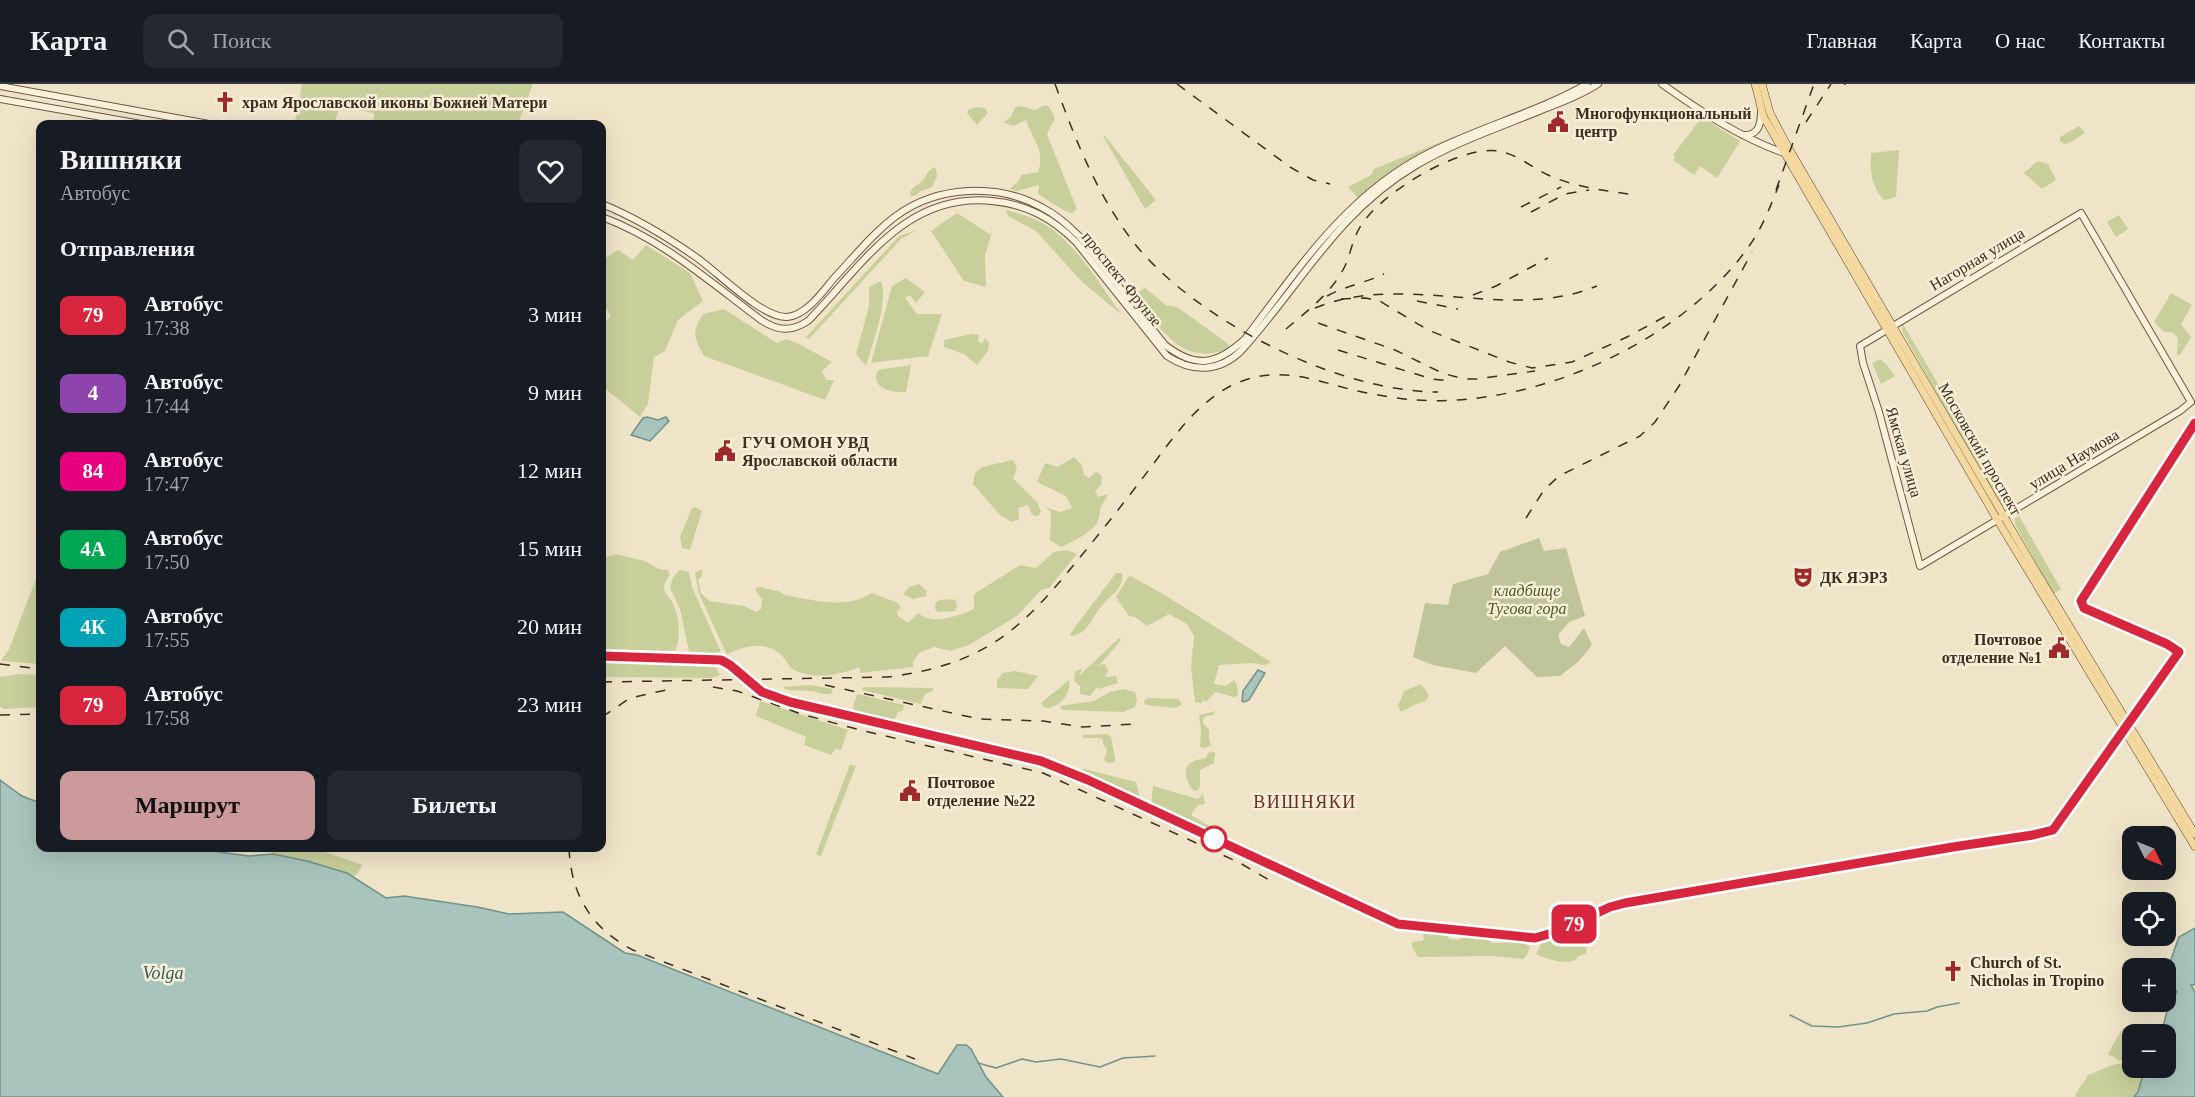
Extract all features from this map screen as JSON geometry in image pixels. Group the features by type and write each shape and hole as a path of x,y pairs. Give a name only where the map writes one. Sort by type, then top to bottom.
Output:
{"main road":[{"name":"проспект Фрунзе","path":"606,206 662,234 700,260 764,310 784,317 797,314 810,304 871,239 899,214 933,198 963,191 991,191 1010,195 1044,208 1062,220 1079,236 1165,345 1191,361 1204,361 1220,358 1245,339 1328,232 1348,211 1385,180 1446,144 1587,84"},
{"name":"проспект Фрунзе","path":"606,219 640,234 681,259 760,320 778,329 789,330 808,321 875,248 908,220 946,203 981,200 1005,202 1036,212 1065,231 1167,356 1179,364 1209,369 1233,359 1241,351 1336,231 1398,176 1447,149 1574,97 1598,84"},
{"path":"1662,84 1749,140 1781,152"},
{"name":"Московский проспект","path":"1755,84 1762,114 1781,152 1890,327"},
{"name":"Московский проспект","path":"1762,84 1771,117 1795,152 1811,186 1890,327 2195,847"},
{"path":"0,86 187,120"},
{"path":"0,99 118,120"},
{"path":"1734,131 1745,135 1756,132 1761,123 1762,114"},
{"name":"Нагорная улица","path":"1860,346 2081,213 2193,400"},
{"name":"Ямская улица","path":"1860,346 1920,566"},
{"name":"улица Наумова","path":"2180,411 2193,411 2193,400"},
{"name":"улица Наумова","path":"1920,566 2180,411 2193,400"},
{"name":"Московский проспект","path":"2001,519 2195,834"}],"green space":[{"path":"302,84 533,84 520,120 373,120 374,113 340,107 335,120 295,120"},
{"path":"1048,106 1054,115 1054,121 1047,134 1077,209 1072,213 1038,194 1039,185 1017,191 1009,189 1018,182 1022,175 1038,172 1040,164 1039,151 1026,120 1013,126 1003,122 1011,117 1015,107 1035,110"},
{"path":"985,108 988,113 977,125 967,113 969,109"},
{"path":"1702,117 1740,141 1717,178 1700,166 1694,175 1673,160 1675,156 1673,155"},
{"path":"2079,126 2085,133 2069,143 2064,144 2060,141 2060,137"},
{"path":"1458,135 1461,136 1405,162 1358,198 1348,187 1371,175 1374,169"},
{"path":"1103,136 1156,200 1145,209"},
{"path":"1899,150 1896,197 1884,200 1872,178 1871,153"},
{"path":"2038,161 2048,164 2056,180 2042,189 2024,173"},
{"path":"934,167 937,177 932,187 911,196 913,188"},
{"path":"1006,210 1037,220 1058,234 1088,267 1122,315 1082,282 1036,231 1008,216"},
{"path":"957,213 991,235 985,256 986,287 964,281 931,231"},
{"path":"2119,215 2128,229 2116,237 2107,222"},
{"path":"917,230 901,239 809,339 806,337 899,236"},
{"path":"646,245 690,273 703,301 678,320 665,351 654,357 648,404 640,417 606,389 606,321 611,316 606,309 606,258 618,250 633,260"},
{"path":"906,278 925,292 916,303 910,295 905,298 917,314 942,314 928,356 871,363 892,286"},
{"path":"881,281 883,299 881,311 866,366 856,354 869,306 869,287"},
{"path":"1145,288 1166,305 1177,307 1227,343 1230,348 1213,353 1198,353 1185,349 1173,341 1134,294"},
{"path":"2171,293 2192,305 2181,324 2191,337 2180,355 2177,355 2178,338 2173,333 2163,331 2154,322"},
{"path":"724,309 777,343 786,339 832,362 822,371 826,380 834,380 825,400 704,356 695,335 697,325 703,314"},
{"path":"1903,324 2009,505 2004,507 2000,505 1902,331"},
{"path":"972,334 979,335 978,341 982,344 985,338 989,343 988,351 977,365 964,354 944,347 944,340"},
{"path":"1880,359 1895,376 1881,384 1872,363"},
{"path":"911,365 906,392 884,389 877,382 878,370"},
{"path":"1074,457 1082,465 1084,475 1089,478 1096,472 1102,476 1101,485 1095,491 1098,497 1107,494 1107,497 1094,527 1081,537 1061,547 1050,540 1051,512 1045,507 1060,512 1072,508 1066,496 1037,482 1045,463 1058,467"},
{"path":"1013,460 1017,468 1013,478 1037,502 1041,511 1038,516 1032,515 1028,505 1018,508 1019,520 1011,522 998,513 973,484 975,473 982,467"},
{"path":"695,507 702,511 690,550 682,548 680,537 692,508"},
{"path":"2019,516 2061,589 2053,594 2015,524 2015,518"},
{"name":"кладбище Тугова гора","path":"1539,538 1544,551 1566,548 1585,616 1569,622 1558,635 1561,644 1569,647 1584,628 1592,645 1579,661 1560,676 1537,677 1505,646 1476,673 1433,665 1413,657 1425,603 1448,605 1453,584 1488,574 1500,552"},
{"path":"1066,550 1077,554 1049,588 1041,590 1018,615 969,645 950,651 934,647 919,653 913,662 913,667 860,673 860,667 816,676 791,668 777,652 763,646 748,647 727,655 699,594 695,573 702,569 702,576 698,580 701,593 709,601 744,606 756,612 761,609 762,600 755,589 759,587 785,595 829,602 851,601 872,593 898,603 901,608 897,611 898,616 908,623 918,613 924,617 938,619 953,617 974,609 974,594 1020,565 1036,568 1054,552"},
{"path":"615,554 645,561 659,569 668,570 670,575 664,590 674,606 679,625 675,651 606,649 606,557"},
{"path":"680,570 689,572 692,587 721,652 703,655 689,651 680,609 670,588 673,577"},
{"path":"1116,573 1122,573 1122,582 1117,590 1100,607 1083,632 1070,635 1075,627"},
{"path":"1131,576 1271,662 1265,665 1250,663 1219,665 1214,684 1226,686 1234,680 1238,695 1234,697 1215,692 1206,702 1203,699 1202,703 1195,702 1191,666 1194,636 1187,624 1169,614 1147,626 1135,617 1129,616 1116,597 1128,577"},
{"path":"36,579 36,664 1,661 9,649"},
{"path":"919,584 927,591 926,596 913,599 903,594 909,587"},
{"path":"953,599 957,606 955,611 938,612 935,609 936,602"},
{"path":"1119,638 1121,640 1098,667 1102,664 1106,665 1108,671 1105,677 1116,676 1118,683 1099,689 1097,687 1090,696 1080,694 1080,685 1074,680 1075,672 1082,668 1080,675"},
{"path":"606,663 716,667 720,675 711,678 606,677"},
{"path":"1015,671 1038,676 1028,689 997,688 997,680 1003,673"},
{"path":"19,674 36,675 36,707 4,709 0,707 0,677"},
{"path":"1069,680 1068,690 1063,700 1055,706 1045,708 1041,703"},
{"path":"1421,684 1429,695 1426,701 1401,712 1398,706 1404,691"},
{"path":"810,685 833,689 831,694 823,694 782,687"},
{"path":"863,687 933,688 933,691 925,694 921,704 862,690"},
{"path":"1123,689 1135,692 1137,700 1135,707 1124,712 1062,710 1060,706 1094,701 1110,692"},
{"path":"857,694 904,705 903,711 898,712 894,720 856,711 853,708"},
{"path":"1148,698 1179,699 1182,705 1175,708 1145,705 1144,701"},
{"path":"760,701 848,730 841,750 835,749 831,755 804,745 806,737 756,716"},
{"path":"1216,711 1213,715 1203,719 1203,723 1209,730 1211,745 1205,748 1200,747 1199,715"},
{"path":"1107,734 1111,736 1115,762 1107,763 1104,760 1107,750 1103,740 1083,738 1082,735"},
{"path":"1212,751 1215,753 1214,763 1200,770 1200,786 1197,791 1193,790 1188,783 1186,770 1191,762 1206,758 1207,754"},
{"path":"850,764 856,766 821,856 816,854"},
{"path":"1081,770 1136,782 1141,801"},
{"path":"1153,786 1198,799 1203,794 1205,804 1198,805 1191,815 1211,827 1208,833 1151,807"},
{"path":"270,852 325,852 363,865 355,876 334,868"},
{"path":"1578,928 1580,933 1578,939 1581,942 1587,942 1586,953 1577,957 1576,960 1561,962 1536,954 1541,944 1565,936"},
{"path":"1422,932 1444,934 1450,939 1458,940 1464,936 1485,937 1492,943 1521,942 1530,946 1523,959 1492,956 1418,957 1412,947 1412,942 1424,939"},
{"path":"2122,1029 2122,1060 2108,1054"},
{"path":"2122,1063 2122,1078 2143,1078 2134,1097 2075,1097 2088,1075"}],"water":[{"path":"666,417 669,421 650,441 631,435 643,418 658,420"},
{"path":"1258,670 1265,673 1249,700 1244,702 1242,701 1243,691"},
{"name":"Volga","path":"0,780 22,796 36,801 36,852 219,852 249,856 273,854 347,873 386,898 404,896 509,914 563,912 625,953 637,955 938,1074 957,1045 966,1045 971,1049 986,1077 1003,1097 0,1097"},
{"path":"2195,928 2195,985 2191,985 2195,992 2195,1097 2134,1097 2142,1078 2176,1078 2176,1024 2163,1024 2167,1012 2176,1012 2176,958 2171,958 2179,937"}],"waterway":[{"path":"1790,1015 1812,1026 1838,1027 1867,1023 1894,1014 1927,1011 1959,1003"},
{"path":"978,1063 996,1068 1022,1059 1036,1062 1061,1059 1100,1067 1123,1058 1155,1056"}],"railway":[{"path":"1055,84 1087,164 1118,221 1158,269 1190,297 1228,323 1270,346 1313,365 1398,389 1438,392"},
{"path":"1177,84 1290,167 1313,180 1330,184"},
{"path":"1776,190 1814,84"},
{"path":"1806,122 1831,84"},
{"path":"1286,329 1317,302 1337,279 1346,264 1359,229 1372,211 1404,185 1464,155 1482,151 1498,151 1518,158 1548,175 1569,183 1636,195"},
{"path":"606,682 888,677 932,669 963,659 1006,634 1035,609 1094,540 1189,419 1211,398 1224,390 1255,377 1287,375 1398,398 1461,400 1507,393 1554,381 1600,363 1643,341 1683,314 1718,283 1747,249 1761,226 1779,185"},
{"path":"1521,207 1561,187"},
{"path":"1531,212 1565,194 1589,190"},
{"path":"1526,518 1544,490 1559,476 1640,436 1655,422 1679,386 1752,252"},
{"path":"1473,295 1496,286 1548,258"},
{"path":"1327,296 1384,274"},
{"path":"1315,308 1349,298 1384,294 1528,300 1563,296 1597,286"},
{"path":"1341,299 1378,300 1428,330 1509,362 1532,368 1572,362 1668,315"},
{"path":"1417,301 1458,309"},
{"path":"1318,323 1395,350 1442,373 1464,379 1535,371"},
{"path":"1338,350 1432,379 1452,381"},
{"path":"0,664 36,668"},
{"path":"825,685 979,719 1043,721 1083,727 1136,724"},
{"path":"713,687 737,691 801,714 860,730 1043,773 1240,863 1269,880"},
{"path":"606,714 630,698 675,688"},
{"path":"0,715 36,714"},
{"path":"569,852 574,881 586,908 606,931 633,950 915,1059"}],"bus line":[{"name":"79","path":"606,656 721,660 739,672 758,690 790,702 1041,761 1088,780 1398,924 1535,938 1559,931 1610,907 1625,903 2053,830 2179,652 2167,644 2082,607 2081,601 2195,423"}],"place":[{"name":"храм Ярославской иконы Божией Матери","path":"225,102"},
{"name":"Многофункциональный центр","path":"1558,122"},
{"name":"ГУЧ ОМОН УВД Ярославской области","path":"725,451"},
{"name":"ДК ЯЭРЗ","path":"1803,577"},
{"name":"Почтовое отделение №1","path":"2059,648"},
{"name":"Почтовое отделение №22","path":"910,791"},
{"name":"Church of St. Nicholas in Tropino","path":"1953,971"}],"district":[{"name":"ВИШНЯКИ","path":"1305,802"}]}
